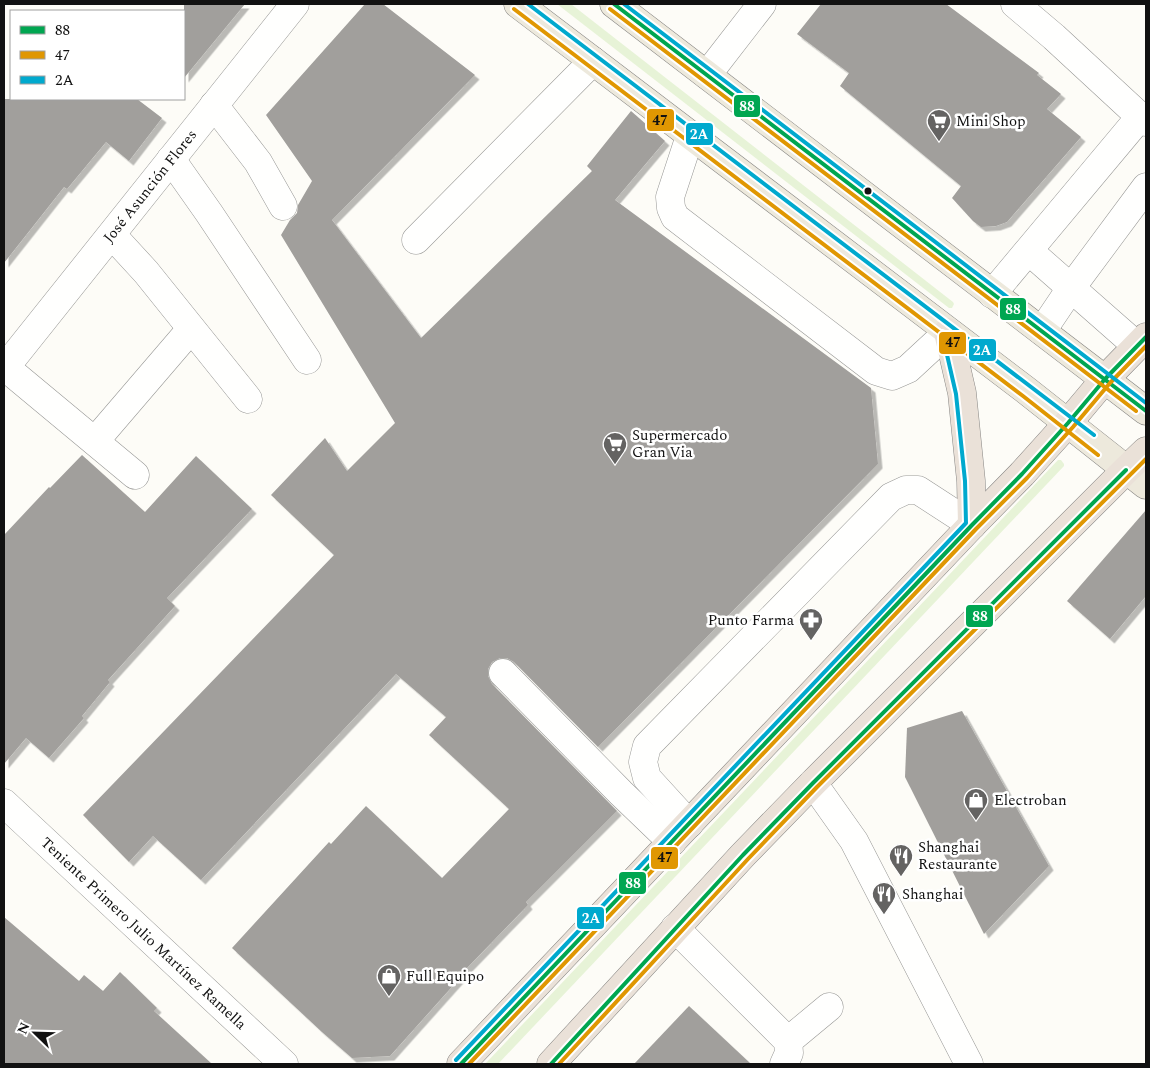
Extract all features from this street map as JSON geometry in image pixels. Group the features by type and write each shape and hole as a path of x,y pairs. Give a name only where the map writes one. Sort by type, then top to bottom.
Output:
{"highway":[{"path":"948,332 962,393 971,481 972,525"},
{"path":"462,1064 1022,474 1105,379 1142,342"},
{"path":"551,1064 742,855 813,782 1136,477 1146,451"}],"main road":[{"path":"518,4 1068,423 1136,477"},
{"path":"614,4 1138,405"}],"street":[{"name":"José Asunción Flores","path":"4,368 112,235 294,4"},
{"path":"707,75 762,4"},
{"path":"992,294 1143,119 1054,37 1015,4"},
{"path":"416,240 593,61"},
{"path":"214,105 258,162 283,206"},
{"path":"690,136 670,197 670,208 675,216 868,365 876,371 892,376 908,369 948,332"},
{"path":"171,159 307,360"},
{"path":"1042,331 1071,288 1146,187"},
{"path":"112,235 146,272 248,400"},
{"path":"1029,250 1071,288 1142,342"},
{"path":"94,441 191,329"},
{"path":"4,368 136,475"},
{"path":"681,833 647,778 643,762 647,746 891,497 906,490 918,490 972,525"},
{"path":"503,673 621,793 681,833"},
{"path":"813,782 854,841 969,1064"},
{"name":"Teniente Primero Julio Martínez Ramella","path":"4,803 284,1064"},
{"path":"675,928 786,1053 830,1007"}],"green space":[{"path":"557,4 571,4 953,302 952,308 949,308"},
{"path":"1058,460 1061,460 1064,466 498,1064 485,1064"}],"building":[{"path":"184,4 245,4 185,77 185,10"},
{"path":"365,4 383,4 475,75 332,220 421,338 592,171 587,166 631,111 665,141 615,200 871,388 878,464 598,747 514,662 507,658 500,658 492,662 488,669 488,676 492,684 617,811 526,902 528,905 465,970 390,1056 352,1058 232,948 329,842 331,844 366,806 442,878 509,809 429,735 446,717 396,674 201,880 153,836 129,862 83,815 334,555 271,495 325,438 347,471 395,423 281,235 290,220 297,213 298,205 312,181 266,115"},
{"path":"821,4 946,4 1039,73 1037,75 1061,94 1047,109 1081,137 1007,222 996,226 981,227 952,198 961,186 840,86 849,73 797,34"},
{"path":"4,99 138,100 162,118 129,161 106,142 67,189 64,187 4,263"},
{"path":"82,455 145,512 196,456 252,509 167,598 175,606 108,680 110,682 82,716 84,718 49,758 26,738 4,764 4,535"},
{"path":"1146,510 1146,596 1110,639 1067,601"},
{"name":"Electroban","path":"962,711 1049,866 984,934 905,777 907,728"},
{"path":"4,917 79,981 84,975 103,991 120,972 157,1008 154,1011 212,1064 4,1064"},
{"path":"689,1006 751,1064 634,1064"}],"transit line":[{"name":"2A","path":"528,4 1094,435"},
{"name":"88","path":"614,4 1146,411"},
{"name":"2A","path":"624,4 1146,403"},
{"name":"47","path":"514,9 1098,455"},
{"name":"47","path":"610,9 1136,411"},
{"name":"2A","path":"456,1060 966,523 965,481 956,394 942,333"},
{"name":"88","path":"461,1064 1022,474 1105,379 1146,337"},
{"name":"47","path":"469,1064 976,529 1027,478 1110,383 1146,346"},
{"name":"47","path":"559,1064 817,787 1146,459"},
{"name":"88","path":"551,1064 743,855 1126,470"}],"place":[{"name":"Mini Shop","path":"939,142"},
{"name":"Supermercado Gran Via","path":"615,465"},
{"name":"Punto Farma","path":"811,641"},
{"name":"Electroban","path":"976,821"},
{"name":"Shanghai Restaurante","path":"901,877"},
{"name":"Shanghai","path":"884,915"},
{"name":"Full Equipo","path":"389,997"}]}
